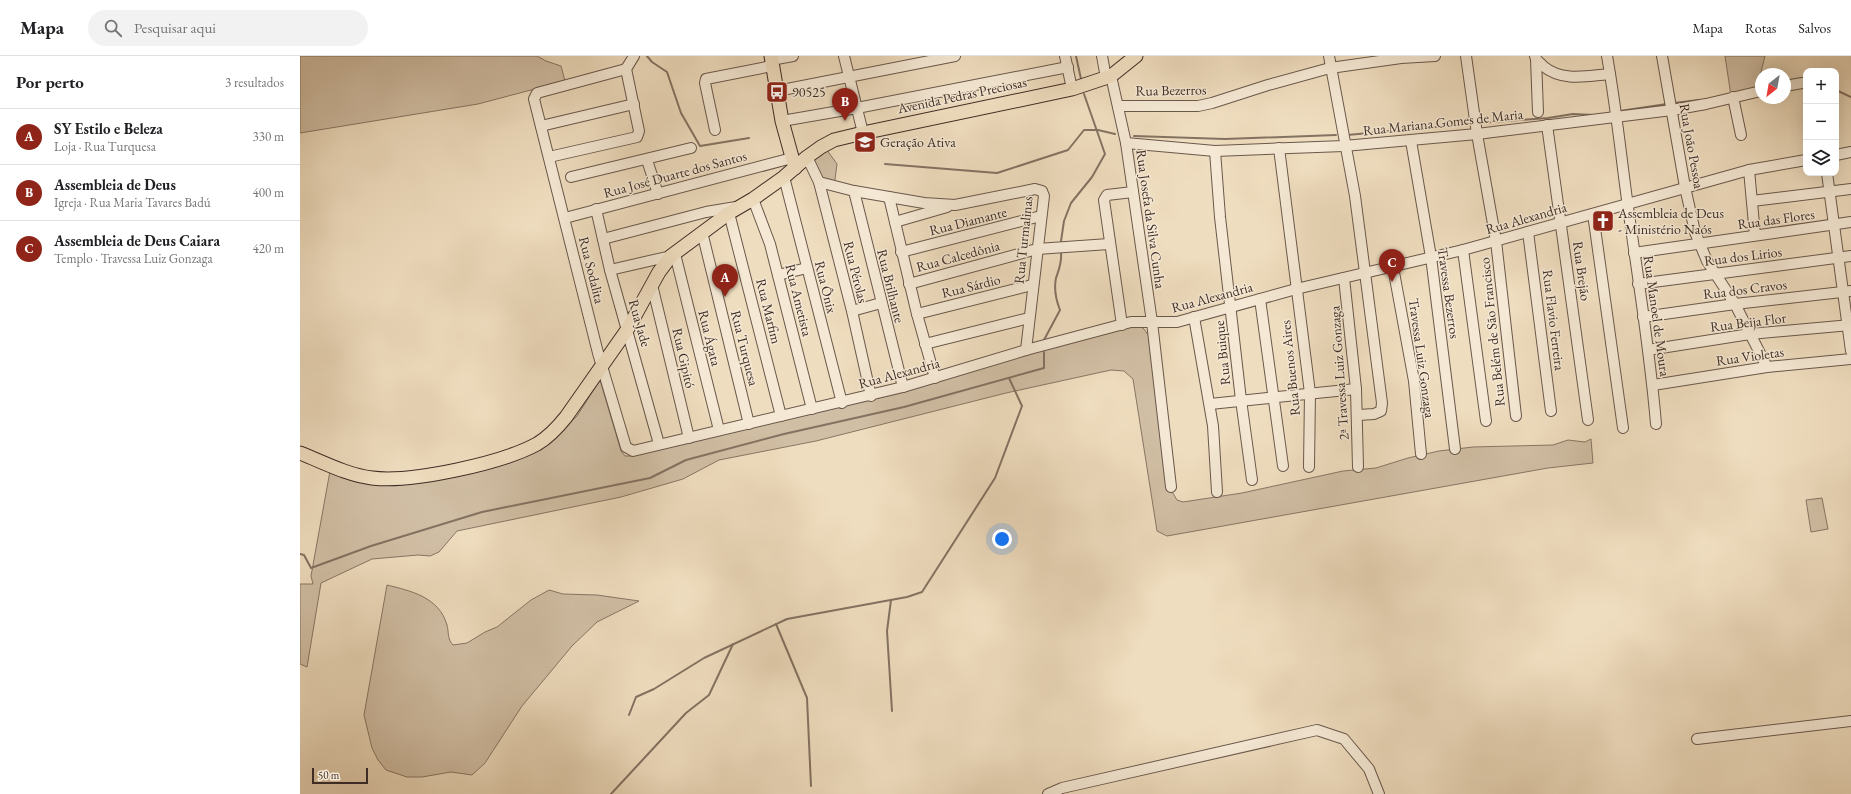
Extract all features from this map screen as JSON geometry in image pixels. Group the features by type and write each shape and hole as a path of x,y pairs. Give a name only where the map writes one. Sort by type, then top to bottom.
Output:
{"main road":[{"name":"Avenida Pedras Preciosas","path":"300,453 352,473 371,478 389,479 429,475 481,464 537,444 566,417 627,330 652,285 673,255 729,213 784,178 793,163 807,157 834,140 1072,89 1109,77 1136,56"},
{"path":"771,61 782,121 793,163"}],"street":[{"path":"549,157 637,137 639,131 626,69 634,56"},
{"path":"715,130 705,83 706,79 792,56"},
{"path":"844,56 862,133"},
{"path":"777,91 955,56"},
{"path":"1065,56 1072,89"},
{"name":"Rua Josefa da Silva Cunha","path":"1102,56 1118,106 1126,143 1152,322 1171,487"},
{"path":"1329,56 1344,146 1355,196 1382,403 1381,411 1374,414 1358,415"},
{"name":"Rua Bezerros","path":"1118,106 1205,105 1330,68 1401,58 1435,56"},
{"name":"Rua Belém de São Francisco","path":"1466,56 1477,134 1496,241 1516,416"},
{"name":"Rua Manoel de Moura","path":"1606,56 1616,110 1627,205 1653,385 1656,424"},
{"name":"Rua João Pessoa","path":"1662,56 1685,187 1695,232 1715,273 1735,304 1767,367"},
{"path":"1536,58 1551,71 1567,77 1610,74"},
{"path":"1536,58 1538,112"},
{"path":"782,121 1068,68"},
{"name":"Rua Sodalita","path":"626,69 537,93 534,99 602,365 626,447"},
{"path":"1791,85 1802,83"},
{"name":"Rua Mariana Gomes de Maria","path":"1126,143 1215,151 1344,146 1411,141 1547,125 1616,110 1671,108 1706,104 1755,92"},
{"path":"1733,97 1741,135"},
{"path":"541,126 634,104"},
{"name":"Rua Brejão","path":"1547,125 1588,420"},
{"name":"Travessa Bezerros","path":"1411,141 1431,257 1455,449"},
{"path":"571,177 647,160 691,148"},
{"name":"Rua Buenos Aires","path":"1279,148 1310,393 1309,467"},
{"name":"Rua Buique","path":"1215,151 1217,186 1241,400 1252,480"},
{"path":"1839,154 1851,152"},
{"name":"Rua Pérolas","path":"807,157 819,182 852,311 871,396"},
{"path":"647,160 658,194"},
{"name":"Rua Alexandria","path":"626,447 633,451 718,430 871,396 903,388 1026,350 1131,322 1167,323 1194,317 1296,289 1463,250 1749,170 1803,161"},
{"name":"Rua José Duarte dos Santos","path":"565,218 658,194 793,163"},
{"path":"1749,170 1755,235"},
{"path":"1827,176 1837,258 1847,291 1851,351"},
{"name":"Rua Ônix","path":"784,178 842,403"},
{"name":"Rua Turmalinas","path":"819,182 854,191 924,203 955,205 1035,188 1043,193 1026,350"},
{"path":"1752,201 1851,188"},
{"name":"Rua Brilhante","path":"854,191 903,388"},
{"path":"1122,325 1109,244 1104,198 1107,195 1133,192"},
{"path":"889,197 909,284 935,378"},
{"name":"Rua Ametista","path":"753,199 762,220 778,275 812,409"},
{"path":"895,222 955,205"},
{"path":"603,239 706,212 742,206"},
{"name":"Rua Jade","path":"596,209 610,270 659,444"},
{"name":"Rua Marfim","path":"729,213 782,416"},
{"path":"1592,214 1623,428"},
{"name":"Rua Diamante","path":"901,252 1041,216"},
{"name":"Rua das Flores","path":"1634,253 1851,222"},
{"name":"Rua Turquesa","path":"702,232 749,424"},
{"name":"Rua Flavio Ferreira","path":"1528,232 1551,411"},
{"name":"Rua Calcedônia","path":"909,284 1037,248 1109,244"},
{"path":"1463,250 1486,421"},
{"path":"610,270 673,255"},
{"name":"Rua Ágata","path":"673,255 718,430"},
{"name":"Rua dos Lirios","path":"1638,284 1851,256"},
{"name":"Travessa Luiz Gonzaga","path":"1393,267 1413,374 1421,454"},
{"path":"778,275 807,268"},
{"name":"2ª Travessa Luiz Gonzaga","path":"1344,278 1358,415 1358,467"},
{"name":"Rua Gipitó","path":"652,285 689,438"},
{"name":"Rua Sárdio","path":"917,314 1032,285"},
{"name":"Rua dos Cravos","path":"1643,317 1735,304 1847,291"},
{"path":"1260,299 1283,466"},
{"path":"852,311 881,303"},
{"path":"1194,317 1210,404 1218,492"},
{"path":"925,344 1029,318"},
{"name":"Rua Beija Flor","path":"1648,350 1750,334 1849,325"},
{"name":"Rua Violetas","path":"1653,385 1767,367 1851,359"},
{"path":"1210,404 1356,389"},
{"path":"1697,739 1851,721"},
{"path":"1048,794 1062,788 1317,730 1344,738 1369,769 1379,794"}],"shaded area":[{"path":"300,56 537,56 561,66 565,81 478,104 300,133"},
{"path":"1725,56 1765,56 1762,68 1755,68 1755,90 1731,96"},
{"path":"824,146 837,164 834,187 819,182 807,157"},
{"path":"1140,326 1149,336 1168,485 1177,500 1183,502 1242,493 1343,471 1376,468 1408,458 1439,451 1473,447 1553,445 1568,440 1585,442 1591,439 1593,463 1548,468 1167,536 1157,531 1133,379 1124,371 1111,370 1006,393 816,441 719,460 683,479 621,497 457,531 439,552 430,556 418,555 372,559 321,583 307,667 300,664 300,584 313,584 311,576 330,471 371,484 550,442 577,416 600,380 621,451 625,456 631,456 900,393 1013,358 1129,327"},
{"path":"1822,498 1828,529 1811,532 1806,500"},
{"path":"387,585 423,597 438,608 443,615 447,625 449,638 453,645 467,643 485,632 497,627 531,600 549,590 563,594 597,595 639,601 597,622 572,646 522,706 485,763 472,775 451,772 422,777 407,777 386,770 378,760 372,748 364,715"}],"waterway":[{"path":"647,56 652,62 667,72 681,113 700,146 749,138"},
{"path":"1076,56 1081,79"},
{"path":"1839,91 1851,97"},
{"path":"1061,241 1064,221 1071,203 1092,177 1105,154 1084,94"},
{"path":"1674,103 1699,100"},
{"path":"1620,111 1667,104"},
{"path":"1479,123 1548,118 1573,114 1594,115"},
{"path":"1347,135 1469,124"},
{"path":"885,164 997,173 1068,150 1084,130 1098,130 1115,134"},
{"path":"1134,136 1225,139 1336,135"},
{"path":"1044,340 1060,310 1056,298 1055,286 1061,263 1061,253"},
{"path":"300,554 304,555 311,568 371,546 482,512 650,478 686,460 784,434 904,407 1044,368 1044,352"},
{"path":"629,715 636,697 654,689 704,658 787,619 907,597 922,592 995,478 1022,406 1009,378"},
{"path":"891,600 887,631 892,711"},
{"path":"776,624 807,698 811,786"},
{"path":"611,794 686,713 709,695 733,644"}],"place":[{"name":"90525","path":"777,92"},
{"name":"Assembleia de Deus","path":"845,121"},
{"name":"Geração Ativa","path":"865,142"},
{"name":"Assembleia de Deus - Ministério Naós","path":"1603,221"},
{"name":"Assembleia de Deus Caiara","path":"1392,282"},
{"name":"SY Estilo e Beleza","path":"725,297"}]}
